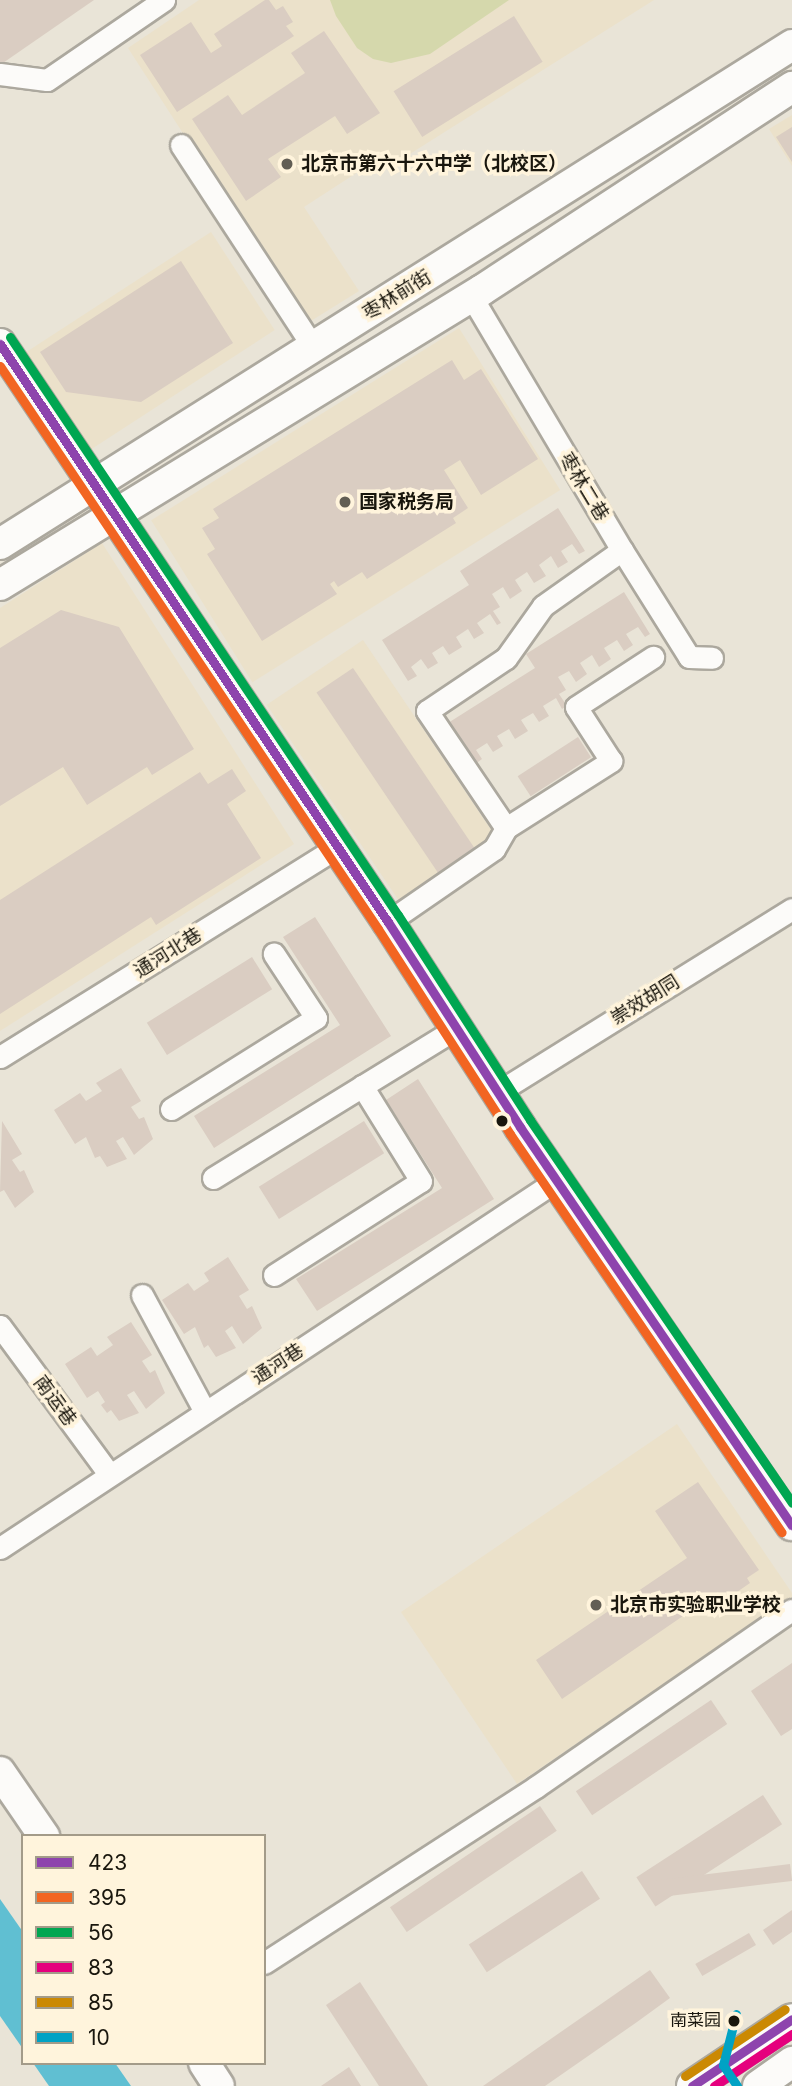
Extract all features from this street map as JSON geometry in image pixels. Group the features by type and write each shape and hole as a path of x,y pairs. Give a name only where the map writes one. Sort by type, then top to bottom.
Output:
{"main road":[{"name":"枣林前街","path":"0,544 94,482 792,45"},
{"name":"枣林前街","path":"0,585 471,296 792,87"},
{"path":"0,344 387,922 556,1181 792,1525"},
{"path":"0,1772 43,1834"},
{"path":"0,1794 28,1834"},
{"path":"692,2086 792,2019"},
{"path":"758,2086 792,2062"},
{"path":"187,2065 202,2086"},
{"path":"205,2065 219,2086"}],"street":[{"path":"0,74 47,80 164,0"},
{"path":"181,145 313,347"},
{"name":"枣林二巷","path":"471,296 622,551 690,657 712,658"},
{"path":"506,828 427,711 506,658 542,606 622,551"},
{"path":"387,922 494,849 506,828 611,761 576,707 653,657"},
{"name":"通河北巷","path":"0,1057 336,848"},
{"name":"崇效胡同","path":"498,1092 792,909"},
{"path":"171,1109 316,1018 274,954"},
{"path":"213,1178 457,1028"},
{"path":"274,1275 421,1181 362,1086"},
{"name":"通河巷","path":"0,1548 556,1181"},
{"path":"142,1295 205,1412"},
{"name":"南运巷","path":"0,1326 110,1475"},
{"path":"266,1962 536,1787 792,1610"}],"shaded area":[{"name":"北京市第六十六中学（北校区）","path":"199,0 654,0 386,169 378,159 304,207 359,291 306,324 128,48"},
{"path":"792,115 792,166 769,129"},
{"path":"211,232 275,330 89,451 25,353"},
{"name":"国家税务局","path":"459,328 560,490 252,682 151,520"},
{"path":"102,543 294,844 0,1031 0,608"},
{"path":"363,640 497,839 401,904 267,705"},
{"name":"北京市实验职业学校","path":"677,1424 792,1593 792,1597 517,1784 401,1612"}],"green space":[{"path":"330,0 509,0 430,54 391,63 373,59 357,48 336,16"}],"water":[{"path":"0,1899 21,1929 21,2046 0,2016"},
{"path":"34,2065 116,2065 131,2086 49,2086"}],"building":[{"path":"0,0 94,0 0,65"},
{"path":"265,0 269,0 276,10 283,6 293,22 286,26 294,36 177,112 140,55 191,22 211,53 222,46 214,34"},
{"path":"514,16 543,62 422,137 394,91"},
{"path":"324,31 380,113 347,134 335,116 268,159 281,177 246,201 192,119 228,95 242,115 305,73 291,53"},
{"path":"792,127 792,162 776,137"},
{"path":"181,261 233,343 141,402 66,392 40,352"},
{"name":"国家税务局","path":"452,360 464,380 481,369 538,459 481,495 460,460 444,470 468,508 453,518 456,523 367,579 362,572 338,587 334,581 330,584 337,594 262,641 207,554 215,549 202,528 219,518 213,509"},
{"path":"558,508 585,551 579,554 572,544 561,551 568,562 558,568 551,556 539,565 546,576 534,583 527,572 515,580 522,591 510,599 503,587 492,594 500,607 493,611 501,623 497,625 490,614 477,623 484,633 474,639 468,629 456,637 462,647 449,655 443,646 432,653 438,663 428,669 421,659 411,667 417,676 408,681 382,640 469,585 460,571"},
{"path":"624,592 650,634 645,637 638,627 626,634 633,645 624,651 617,640 604,648 611,659 599,667 592,655 580,663 587,674 576,682 569,671 558,677 566,690 559,694 567,706 562,709 556,698 543,706 549,716 539,722 533,713 521,720 528,731 515,739 509,729 497,736 503,746 493,752 487,743 476,750 482,759 474,765 448,723 535,668 526,654"},
{"path":"61,610 119,627 194,749 152,775 147,767 87,805 63,767 0,806 0,648"},
{"path":"353,668 475,850 439,874 317,693"},
{"path":"578,737 591,757 531,796 518,776"},
{"path":"232,769 246,791 227,804 261,858 156,925 151,917 0,1014 0,900 200,772 208,784"},
{"path":"315,917 391,1036 214,1148 194,1116 340,1025 283,937"},
{"path":"252,957 272,989 167,1055 147,1023"},
{"path":"121,1068 141,1101 131,1107 139,1119 144,1117 153,1139 134,1155 123,1137 116,1141 127,1159 107,1167 100,1156 95,1158 86,1137 75,1144 54,1110 80,1093 86,1101 102,1091 96,1083"},
{"path":"418,1079 494,1199 317,1311 296,1279 442,1188 386,1100"},
{"path":"2,1121 22,1154 12,1160 20,1172 24,1170 34,1192 15,1208 4,1190 0,1192"},
{"path":"364,1121 384,1153 279,1219 259,1187"},
{"path":"228,1257 249,1290 239,1296 247,1309 252,1306 262,1328 243,1344 232,1326 225,1331 236,1348 216,1357 208,1345 204,1348 195,1327 184,1334 162,1300 188,1283 194,1291 209,1281 204,1273"},
{"path":"131,1322 152,1355 142,1361 150,1373 155,1370 165,1393 146,1409 134,1391 127,1395 139,1413 119,1421 111,1410 107,1413 101,1405 105,1402 98,1391 87,1398 65,1364 91,1347 97,1356 113,1345 107,1337"},
{"path":"698,1482 759,1570 747,1578 750,1583 724,1601 718,1592 562,1699 536,1660 687,1558 655,1511"},
{"path":"792,1663 792,1729 781,1736 751,1691"},
{"path":"711,1700 727,1724 592,1815 576,1791"},
{"path":"763,1795 782,1824 655,1907 636,1877"},
{"path":"540,1806 557,1831 407,1932 390,1907"},
{"path":"790,1864 792,1881 657,1897 655,1881"},
{"path":"582,1871 600,1899 487,1972 469,1945"},
{"path":"792,1910 792,1932 773,1945 763,1930"},
{"path":"749,1933 756,1945 702,1976 695,1964"},
{"path":"650,1970 670,1998 545,2086 483,2086"},
{"path":"360,1982 428,2086 379,2086 326,2005"},
{"path":"349,2067 361,2086 321,2086"}],"transit line":[{"name":"56","path":"10,337 398,915 530,1120 792,1503"},
{"name":"423","path":"0,344 388,922 520,1127 792,1525"},
{"name":"395","path":"0,366 378,929 510,1134 782,1532"},
{"name":"85","path":"685,2076 785,2009"},
{"name":"10","path":"736,2014 723,2065 737,2086"},
{"name":"423","path":"692,2086 792,2019"},
{"name":"83","path":"714,2086 792,2034"}],"place":[{"name":"北京市第六十六中学（北校区）","path":"287,164"},
{"name":"国家税务局","path":"345,502"},
{"name":"北京市实验职业学校","path":"596,1605"},
{"name":"南菜园","path":"734,2021"}]}
